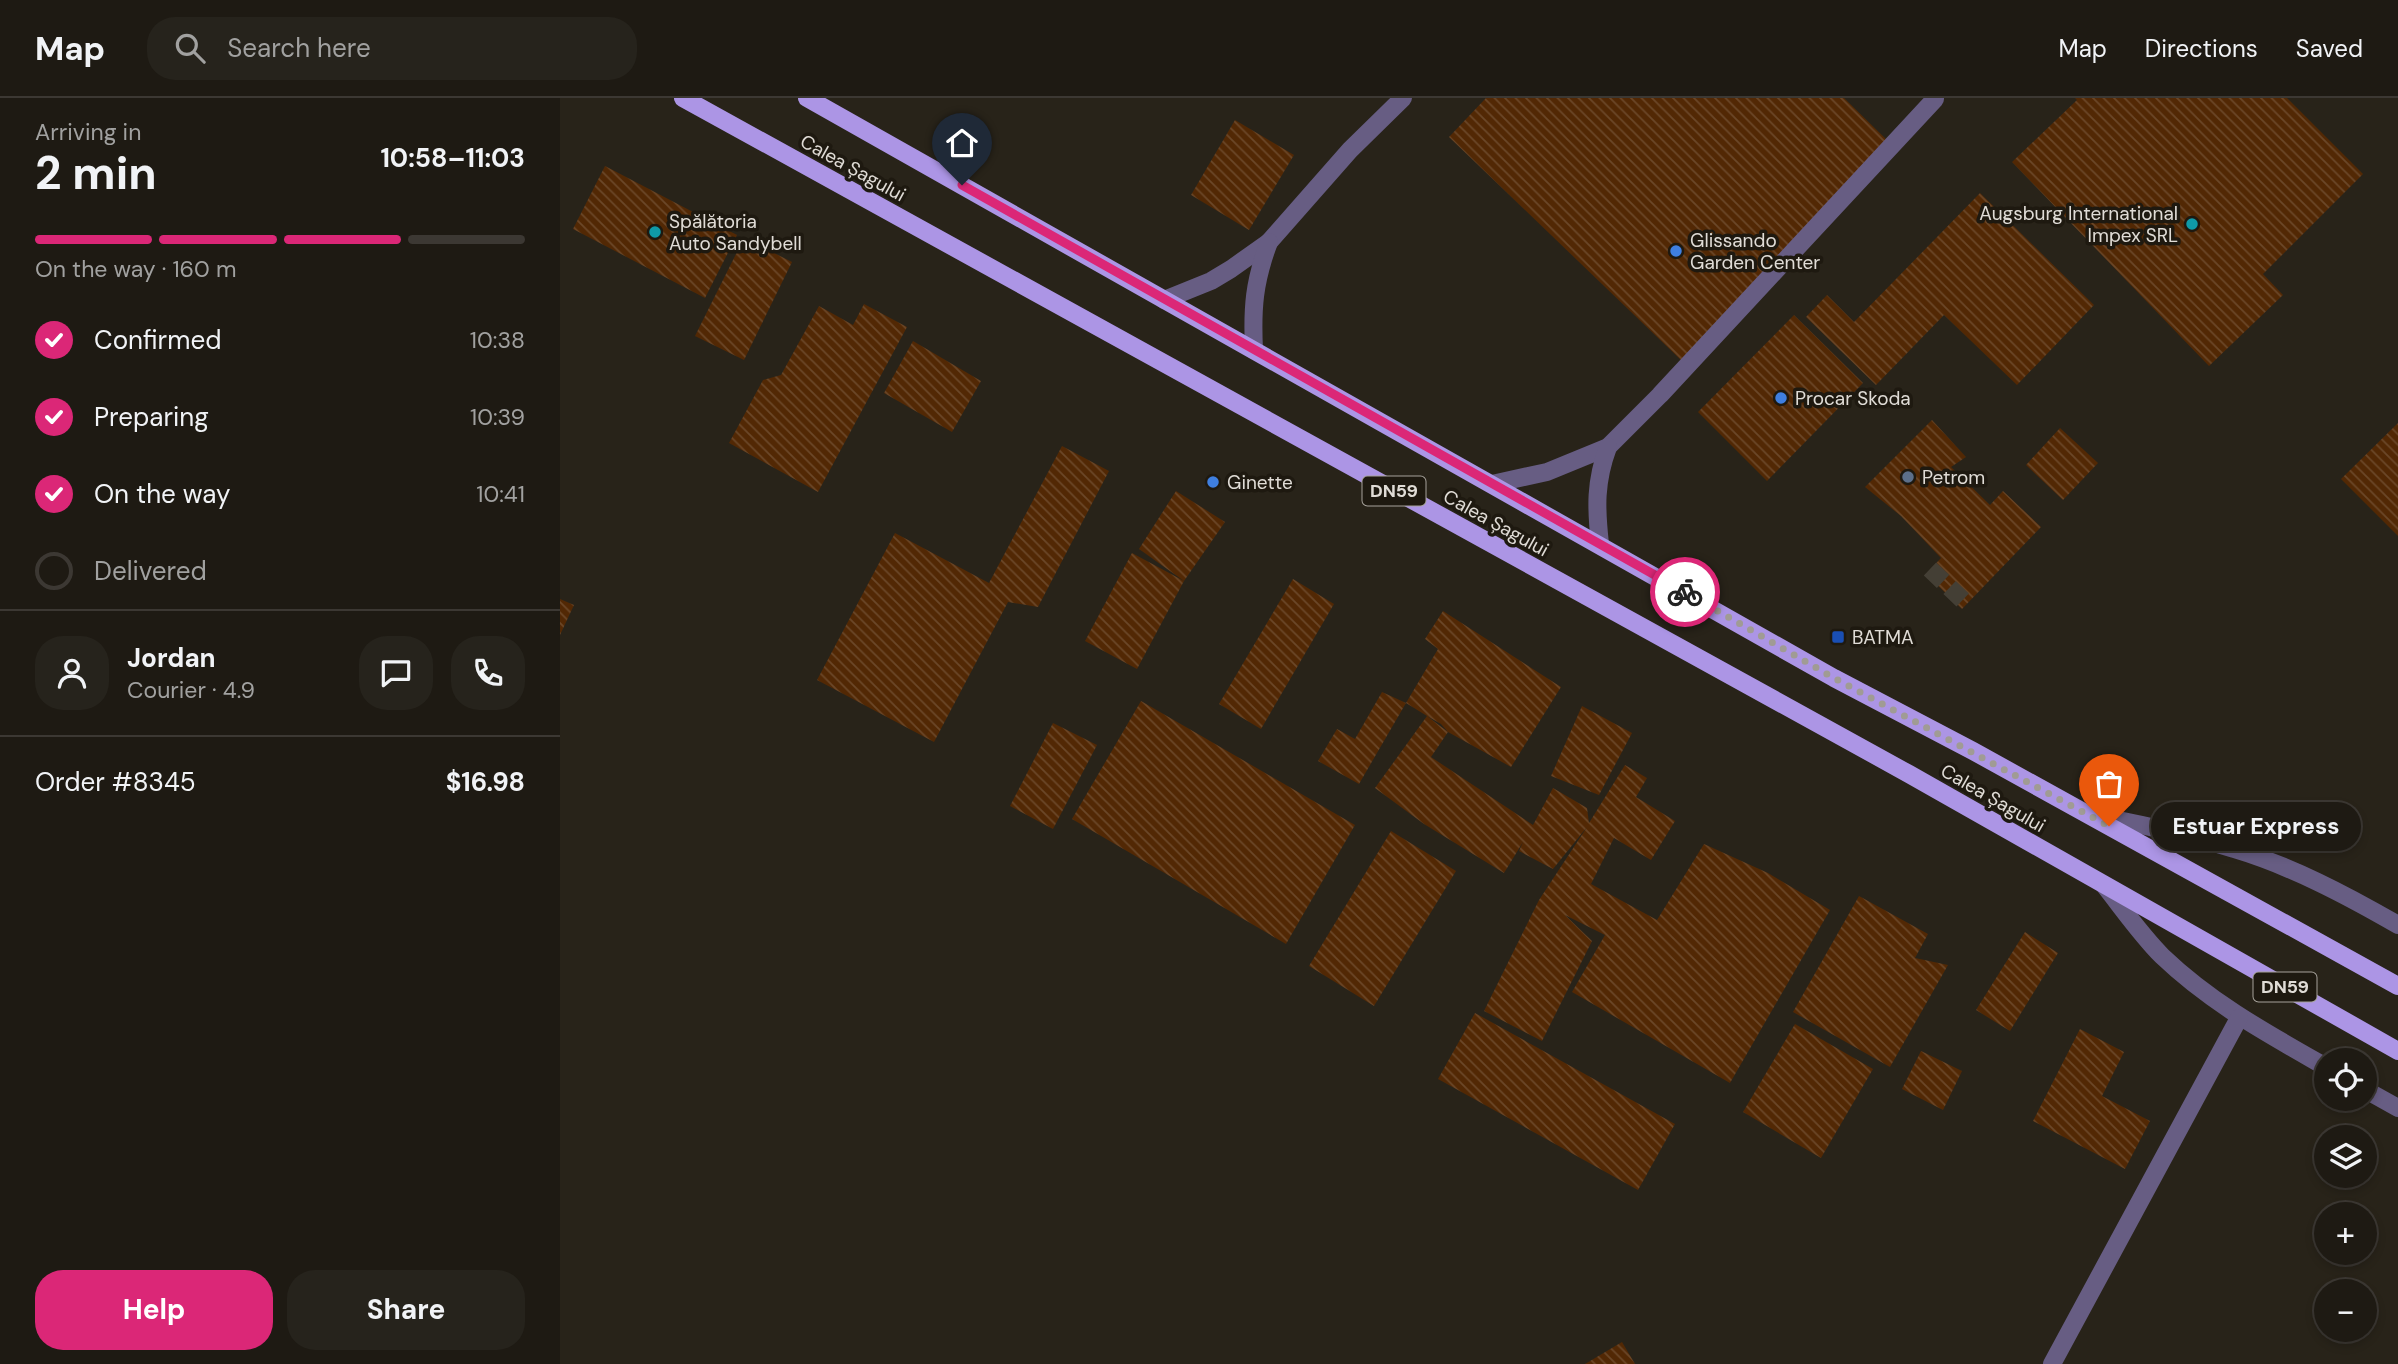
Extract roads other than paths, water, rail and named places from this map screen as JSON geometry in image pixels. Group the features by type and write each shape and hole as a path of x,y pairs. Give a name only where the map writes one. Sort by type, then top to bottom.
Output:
{"main road":[{"name":"Calea Șagului","path":"683,98 1897,767 2398,1051"},
{"name":"Calea Șagului","path":"807,98 1834,678 2398,986"}],"street":[{"path":"1164,300 1211,281 1269,242 1350,150 1403,98"},
{"path":"1492,484 1547,472 1608,447 1660,395 1936,99"},
{"path":"1254,350 1252,310 1258,270 1269,242"},
{"path":"1600,544 1596,503 1599,472 1608,447"},
{"name":"Calea Șagului","path":"2087,814 2170,830 2236,849 2296,872 2398,925"},
{"name":"Calea Șagului","path":"2104,886 2161,954 2200,989 2239,1017 2314,1060"},
{"path":"2052,1364 2239,1017"},
{"path":"2377,1096 2398,1108"}],"tunnel":[{"path":"1930,569 1967,604"}],"place":[{"name":"Augsburg International Impex SRL","path":"2192,224"},
{"name":"Spălătoria Auto Sandybell","path":"655,232"},
{"name":"Glissando Garden Center","path":"1676,251"},
{"name":"Procar Skoda","path":"1781,398"},
{"name":"Petrom","path":"1908,477"},
{"name":"Ginette","path":"1213,482"},
{"name":"BATMA","path":"1838,637"},
{"name":"Estuar Express","path":"2109,826"}]}
